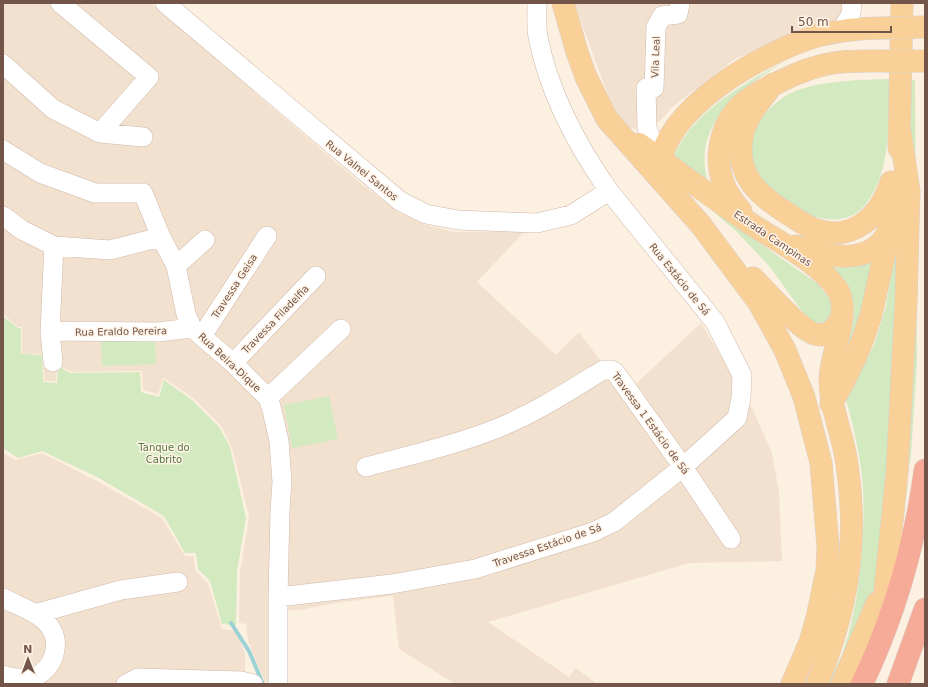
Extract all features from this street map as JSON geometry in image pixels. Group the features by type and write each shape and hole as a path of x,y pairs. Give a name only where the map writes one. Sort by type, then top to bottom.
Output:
{"highway":[{"path":"862,684 880,643 902,579 913,534 925,470"},
{"path":"913,646 925,609"},
{"path":"898,684 925,618"}],"main road":[{"name":"Estrada Campinas","path":"563,3 586,77 594,96 610,125 701,225 759,303 785,350 804,397 815,439 825,497 828,546 827,570 823,593 810,642 792,684"},
{"path":"815,439 831,404 843,384 867,331 894,216 899,140 902,3"},
{"path":"660,181 649,147 665,138 672,132 714,90 762,58 802,41 846,18 884,28 925,27"},
{"path":"752,224 726,190 720,177 719,161 721,144 727,125 742,104 750,96 802,71 833,63 925,61"},
{"path":"773,84 756,106 743,132 741,147 742,161 747,176 755,190 768,201 812,229 828,233 841,233 857,228 870,218 882,205 890,184 899,140"},
{"name":"Estrada Campinas","path":"610,125 649,147 752,224 809,262 832,283 838,290 841,298 842,312 832,361 831,404 845,448 851,488 852,529 848,578 841,612 832,646 817,684"},
{"path":"880,643 897,473 906,302 909,192 899,140"},
{"path":"778,240 832,257 850,257 867,252 881,243 894,216"},
{"path":"701,225 801,326 814,334 826,335 837,326 842,312"},
{"path":"842,684 886,584"}],"street":[{"path":"60,3 149,77 100,133"},
{"name":"Rua Valnei Santos","path":"165,3 377,184 400,201 426,214 458,220 538,223 571,215 609,191"},
{"path":"537,3 537,35 547,72 562,112 590,163 609,191"},
{"name":"Vila Leal","path":"649,147 646,88 654,88 656,27 662,16 678,14 680,4"},
{"path":"3,64 53,109 100,133 143,137"},
{"name":"Rua Beira-Dique","path":"3,150 40,173 95,193 143,192 161,237 176,266 186,314 197,332 233,363 268,398 279,441 282,468 278,597 278,684"},
{"name":"Rua Estácio de Sá","path":"609,191 715,322 742,375"},
{"path":"3,216 22,230 54,246 110,250 161,237"},
{"name":"Travessa Geisa","path":"197,332 267,236"},
{"path":"176,266 205,240"},
{"path":"53,362 50,332 54,246"},
{"name":"Travessa Filadelfia","path":"233,363 316,276"},
{"path":"268,398 341,330"},
{"name":"Rua Eraldo Pereira","path":"50,332 197,332"},
{"name":"Travessa 1 Estácio de Sá","path":"366,467 444,446 499,428 545,405 607,369 615,372 683,467 730,539"},
{"name":"Travessa Estácio de Sá","path":"278,597 392,584 475,569 593,532 614,522 683,467 737,418 741,398 742,375"},
{"path":"35,614 121,590 178,582"},
{"path":"3,598 35,614 51,628 56,646 53,658 42,673 34,677 21,679 3,675"},
{"path":"126,684 138,678 214,683 241,681 253,684"}],"shaded area":[{"path":"3,3 151,3 359,182 398,212 426,225 455,232 525,231 477,282 556,355 579,332 625,394 701,323 753,410 772,453 779,492 782,561 689,563 488,622 569,677 576,668 597,684 455,684 399,649 393,596 335,603 300,610 274,611 275,681 265,682 248,641 246,624 239,623 240,572 249,517 232,448 221,426 193,398 164,378 158,394 143,390 142,371 71,372 57,365 56,381 44,381 43,354 22,354 22,327 18,327 3,314"},
{"path":"574,3 857,3 857,19 799,31 735,59 672,107 661,120 643,131 625,126 610,100"},
{"path":"3,453 16,460 42,453 97,481 162,518 185,556 194,556 195,570 208,583 222,629 236,631 245,653 245,684 3,684"}],"green space":[{"path":"782,63 751,84 737,96 724,110 714,125 707,141 705,159 707,179 674,157 681,142 692,127 705,114 735,90"},
{"path":"891,79 889,128 880,177 874,192 865,205 853,215 839,219 823,218 807,214 778,196 758,174 752,161 751,149 753,136 758,124 766,113 786,96 798,90 820,84 844,81"},
{"path":"915,80 917,363 911,454 906,486 887,565 839,684 828,684 842,654 848,635 858,590 863,542 864,518 861,466 845,396 861,371 875,343 886,306 892,268 907,81"},
{"path":"685,187 741,230 818,284 832,302 833,309 828,320 817,324 806,317 770,267 737,232"},
{"path":"880,249 860,316 840,365 853,324 853,302 849,291 828,266 844,268 857,266 868,260"},
{"name":"Tanque do Cabrito","path":"3,316 18,328 21,328 21,354 42,355 43,382 57,383 58,366 70,373 140,372 141,392 159,397 164,380 192,400 219,427 230,447 246,518 237,571 236,625 222,624 210,581 198,569 196,553 185,553 164,516 97,477 42,451 18,458 3,448"},
{"path":"155,336 156,364 102,366 101,338"},
{"path":"329,396 338,439 292,448 284,405"}],"waterway":[{"path":"231,623 249,651 263,684"}]}
